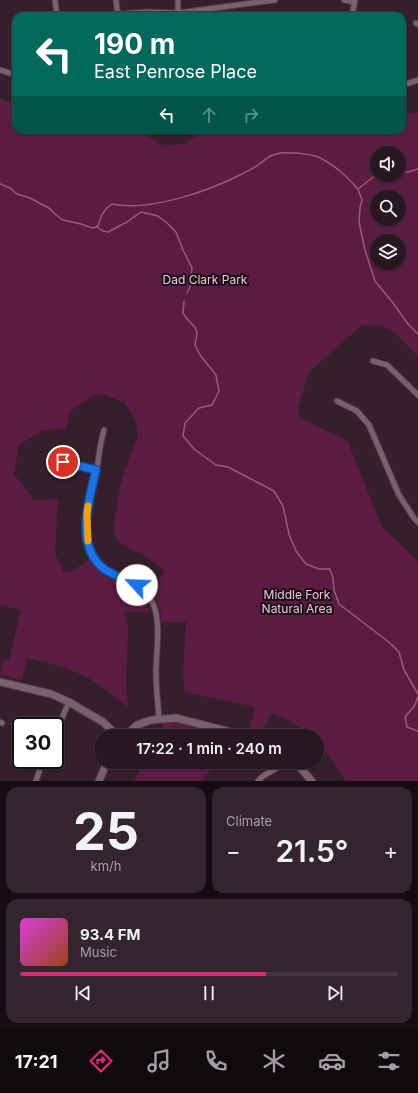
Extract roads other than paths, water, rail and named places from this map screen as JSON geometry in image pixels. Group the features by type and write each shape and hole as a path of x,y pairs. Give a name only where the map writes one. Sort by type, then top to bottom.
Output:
{"street":[{"path":"55,0 56,12"},
{"path":"116,0 118,12"},
{"path":"178,0 178,12"},
{"path":"184,12 242,2 275,0"},
{"path":"344,0 355,1 353,12"},
{"path":"0,70 12,74"},
{"path":"406,84 418,80"},
{"path":"373,361 387,365 418,395"},
{"path":"337,400 357,411 369,425 399,495 418,522"},
{"path":"104,430 87,514 88,547 94,559 105,570 137,585 147,593 154,607 158,628 156,675 158,719"},
{"path":"50,465 63,462 96,470"},
{"path":"0,682 51,694 69,702 103,722 110,729"},
{"path":"62,717 69,702"},
{"path":"133,729 137,725 151,720 176,718 219,729"},
{"path":"36,781 40,769"},
{"path":"99,781 104,769"},
{"path":"258,781 263,776 275,769"},
{"path":"301,769 312,781"}],"waterway":[{"path":"0,184 10,188 17,194 30,198 49,208 63,220 93,228 98,226 106,209 112,204 127,206 161,203 196,193 242,174 278,153 297,153 318,157 340,171 358,189 370,180"},
{"path":"406,172 418,169"},
{"path":"358,189 362,200 359,222 365,250 375,281 408,324 418,334"},
{"path":"97,227 108,232 127,222 141,212 158,216 176,232 192,268 190,287 187,293"},
{"path":"184,301 183,313 195,327 197,333 195,345 200,355 216,375 219,391 212,405 199,408 185,423 183,436 194,449 216,465 228,467 274,491 283,506 289,534 296,551 306,564 319,569 330,569 333,578 334,590 339,604 390,643 399,652 404,670 418,694"},
{"path":"418,696 415,705 405,717 407,727 418,731"}],"park label":[{"name":"Dad Clark Park","path":"205,280"},
{"name":"Middle Fork Natural Area","path":"297,602"}]}
